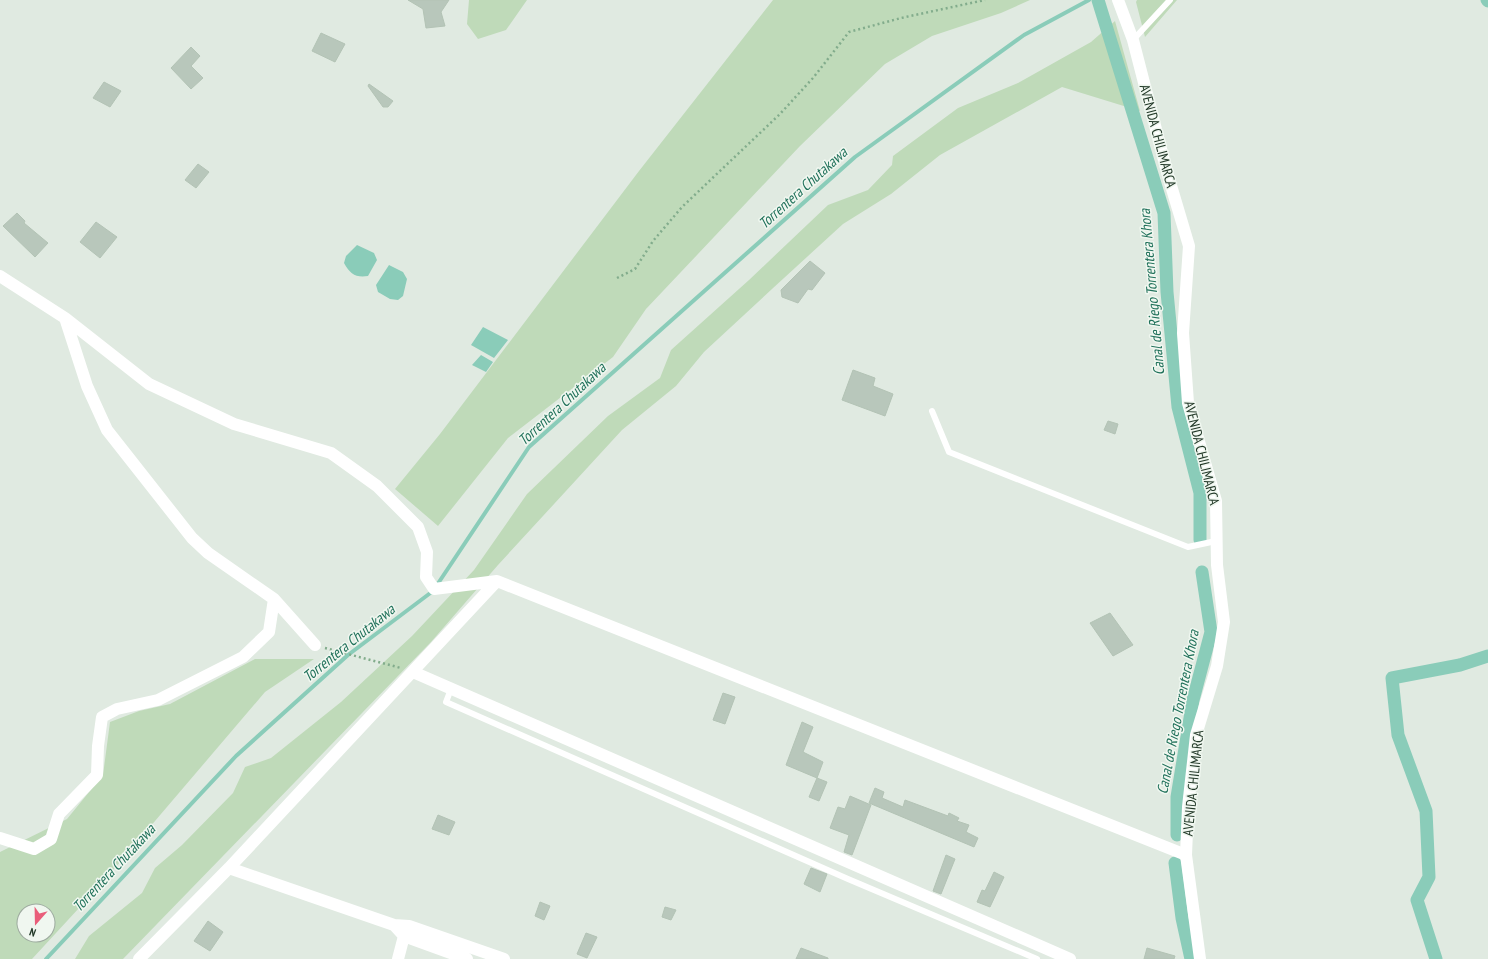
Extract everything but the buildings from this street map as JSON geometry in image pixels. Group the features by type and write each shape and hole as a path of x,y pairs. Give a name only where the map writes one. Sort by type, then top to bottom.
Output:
{"street":[{"name":"AVENIDA CHILIMARCA","path":"1118,0 1133,40 1167,172 1189,246 1183,333 1188,403 1216,501 1217,566 1224,622 1217,666 1196,735 1188,807 1186,855 1200,959"},
{"path":"0,276 65,318 149,384 234,424 331,453 377,486 418,527 426,552 426,577 434,589 497,582 1186,855"},
{"path":"65,318 87,386 107,430 192,538 208,553 274,599 315,644"},
{"path":"139,959 150,950 229,868 497,582"},
{"path":"0,838 34,849 51,839 59,814 97,775 98,746 102,717 118,709 158,700 243,657 269,632 274,599"},
{"path":"413,672 1070,959"},
{"path":"229,868 394,925 409,926 504,959"},
{"path":"394,925 404,936 467,959"},
{"path":"398,959 404,936"}],"lane":[{"path":"1133,40 1170,0"},
{"path":"932,411 949,452 1188,548 1216,541"},
{"path":"451,689 446,702 841,876 1037,959"}],"path":[{"path":"617,278 635,269 653,242 682,207 780,114 813,78 849,32 901,18 984,0"},
{"path":"315,644 348,656 413,672"}],"shaded area":[{"path":"469,0 527,0 506,30 478,39 467,24"},
{"path":"773,0 1030,0 1001,13 932,36 885,64 800,146 646,309 613,357 508,438 438,526 395,489 440,434 639,171"},
{"path":"1137,0 1177,0 1145,37 1136,2"},
{"path":"1115,21 1140,111 1062,87 940,155 891,194 843,224 704,352 676,386 622,430 498,565 431,642 123,959 75,959 89,936 142,893 155,868 182,845 233,793 245,767 271,758 341,702 412,636 474,570 527,494 608,416 660,378 671,350 749,280 828,205 868,190 892,165 893,156 958,108 1018,83 1091,42"},
{"path":"357,245 374,253 377,260 368,276 357,276 349,270 344,263 346,256"},
{"path":"389,265 403,272 407,279 403,296 398,300 390,299 378,292 376,285"},
{"path":"483,327 508,340 494,358 471,345"},
{"path":"481,355 493,362 486,372 472,365"},
{"path":"255,659 314,659 265,692 103,882 56,933 56,903 16,903 16,943 47,943 32,959 0,959 0,852 67,819 103,775 110,722 139,711 170,704"}],"waterway":[{"name":"Torrentera Chutakawa","path":"437,585 529,447 855,157 1024,35 1089,0"},
{"name":"Canal de Riego Torrentera Khora","path":"1098,0 1164,213 1167,292 1178,407 1200,493 1200,540"},
{"name":"Canal de Riego Torrentera Khora","path":"1177,835 1177,797 1193,700 1211,632 1202,572"},
{"name":"Torrentera Chutakawa","path":"46,959 236,756 348,655 433,591"},
{"name":"Canal de Riego Torrentera Khora","path":"1436,959 1417,900 1429,877 1426,811 1398,735 1392,678 1460,665 1488,656"},
{"name":"Canal de Riego Torrentera Khora","path":"1175,863 1182,918 1191,959"}]}
